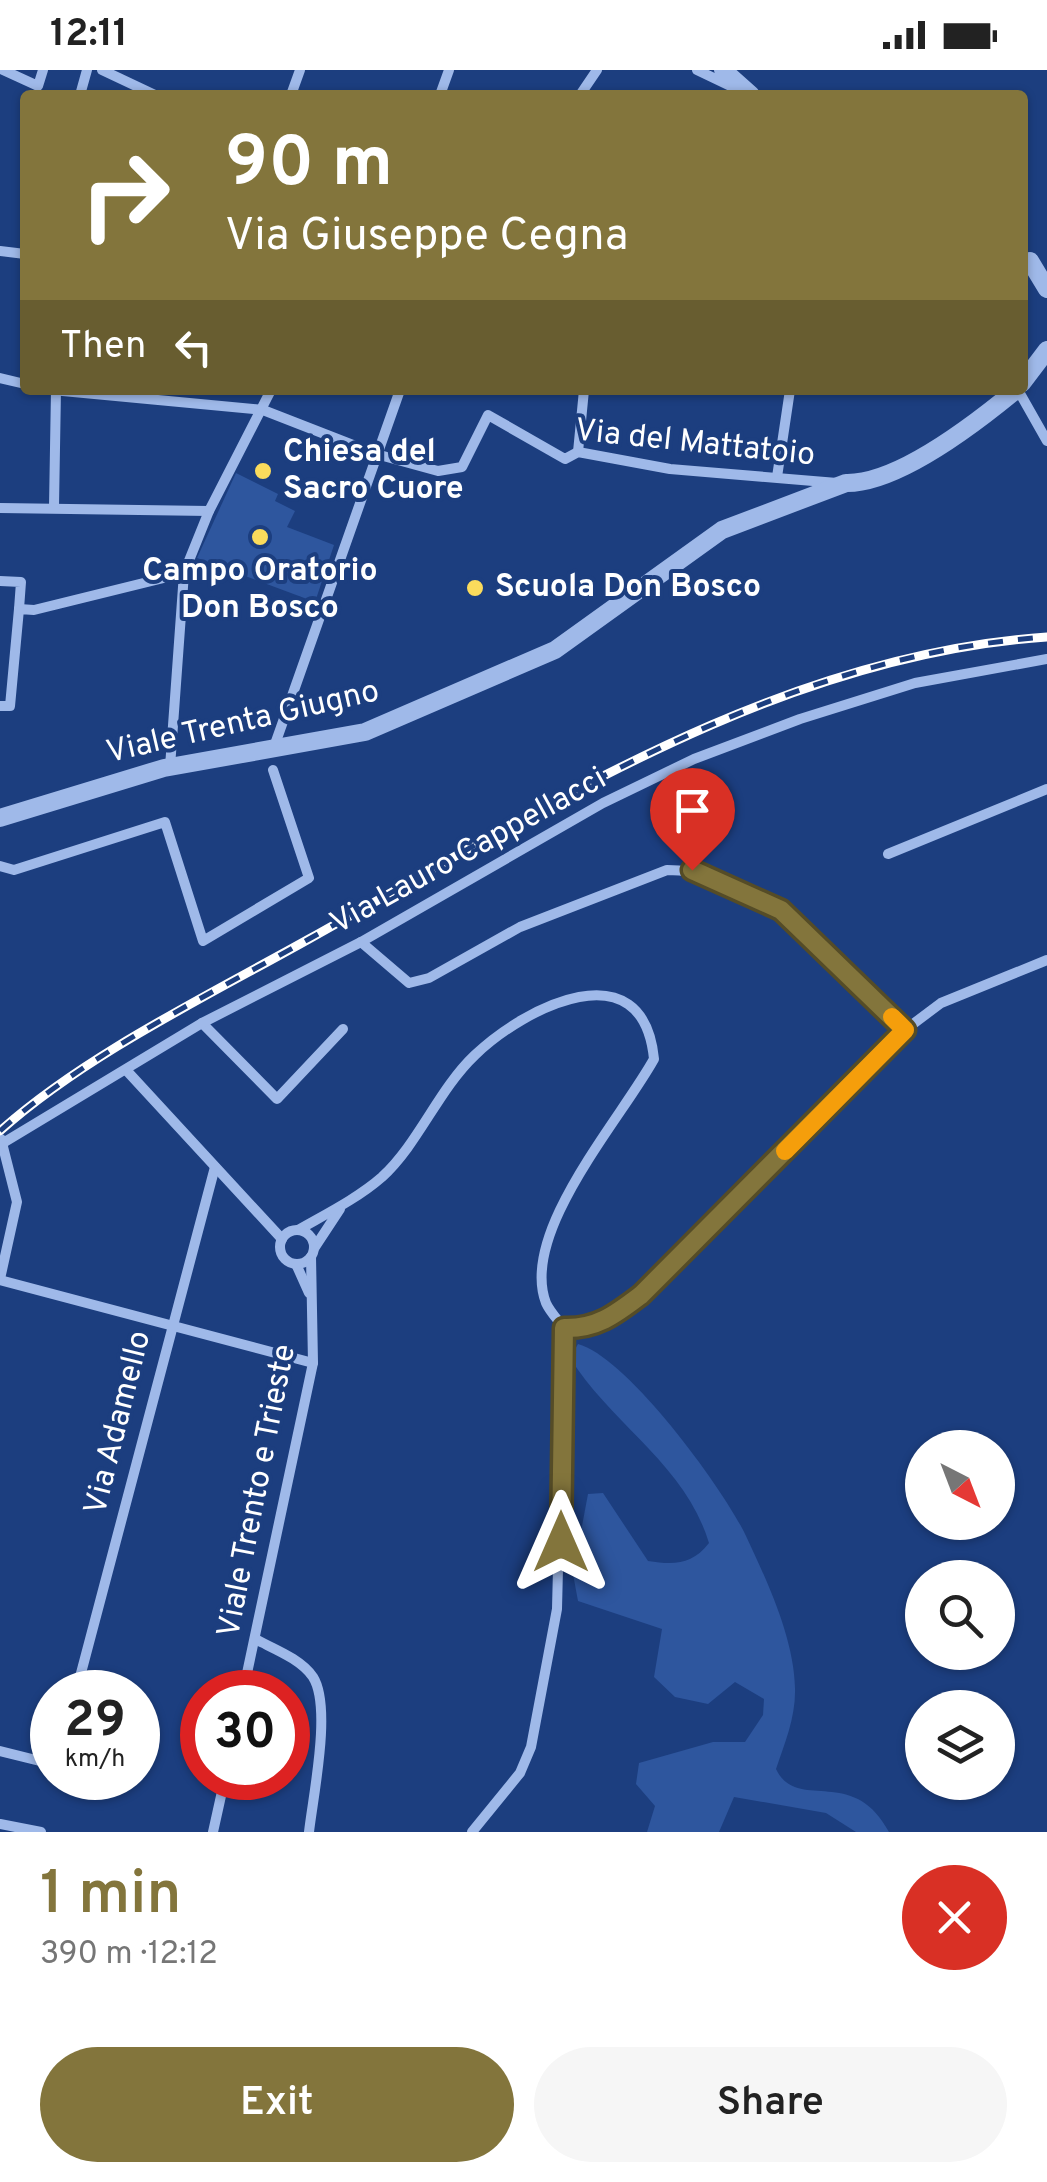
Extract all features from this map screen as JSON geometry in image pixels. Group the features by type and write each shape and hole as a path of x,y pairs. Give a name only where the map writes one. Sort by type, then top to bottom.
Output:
{"street":[{"path":"2,70 38,86 43,70"},
{"path":"102,70 144,90"},
{"path":"697,70 735,90"},
{"path":"722,70 745,90"},
{"path":"1028,262 1047,289"},
{"path":"1028,375 1047,350"},
{"path":"54,506 55,395"},
{"path":"107,395 262,410 376,454"},
{"path":"170,767 184,573 209,511 268,395"},
{"path":"273,750 398,395"},
{"path":"578,452 584,395"},
{"path":"777,477 789,395"},
{"name":"Viale Trenta Giugno","path":"0,818 170,767 365,732 555,650 722,530 846,484 866,484 893,473 1010,395"},
{"path":"1020,395 1047,441"},
{"name":"Via del Mattatoio","path":"376,454 438,471 462,466 488,415 565,460 578,452 670,469 846,484"},
{"path":"0,508 209,511"},
{"path":"19,609 184,573"},
{"path":"0,580 21,582 5,706"},
{"name":"Via Lauro Cappellacci","path":"2,1140 74,1097 127,1072 202,1023 361,942 603,803 694,759 800,719 916,683 1047,659"},
{"path":"0,866 14,870 164,822 203,941 309,878 273,770"},
{"path":"888,854 1047,789"},
{"path":"361,942 409,983 429,978 520,927 666,870 692,870 781,910 905,1030"},
{"path":"564,1328 585,1329 611,1318 641,1295 905,1030 941,1004 1047,960"},
{"path":"282,1239 384,1176 474,1056 520,1020 599,991 626,1000 651,1032 654,1059 555,1216 542,1282 546,1304 564,1328 561,1580 531,1747 520,1773 472,1832"},
{"path":"202,1023 278,1099 343,1030"},
{"path":"127,1072 282,1239 282,1255 296,1264 313,1252 344,1204"},
{"path":"2,1140 17,1202 0,1280 169,1328 313,1363"},
{"name":"Via Adamello","path":"82,1670 169,1328 215,1167"},
{"path":"298,1230 308,1233 313,1252"},
{"name":"Viale Trento e Trieste","path":"248,1670 313,1363 313,1252"},
{"name":"Viale Trento e Trieste","path":"296,1264 312,1298"},
{"path":"255,1639 290,1657 312,1676 318,1691 321,1717 309,1832"},
{"path":"0,1751 30,1758"},
{"path":"213,1832 220,1800"},
{"path":"0,1824 42,1832"}],"shaded area":[{"name":"Campo Oratorio Don Bosco","path":"236,473 278,494 275,501 295,511 287,527 334,545 315,602 197,558"},
{"path":"578,1344 598,1354 647,1398 696,1458 746,1536 778,1610 793,1669 794,1709 776,1769 785,1782 797,1788 859,1800 875,1812 889,1832 856,1832 826,1813 734,1797 719,1832 647,1832 655,1806 636,1784 639,1763 713,1742 745,1742 763,1715 764,1699 735,1682 708,1704 675,1697 654,1677 662,1629 578,1601 573,1574 588,1494 603,1493 648,1561 682,1562 696,1556 709,1543 698,1515 666,1467 606,1404 570,1358"}],"railway":[{"path":"0,1131 70,1077 149,1028 483,840 663,747 755,707 850,674 947,650 1047,637"}],"slow traffic":[{"path":"785,1151 905,1030 892,1017"}],"place":[{"name":"Chiesa del Sacro Cuore","path":"263,471"},
{"name":"Campo Oratorio Don Bosco","path":"260,537"},
{"name":"Scuola Don Bosco","path":"475,588"}],"route":[{"path":"561,1542 564,1328 585,1329 611,1318 641,1295 905,1030 781,910 692,870"}]}
